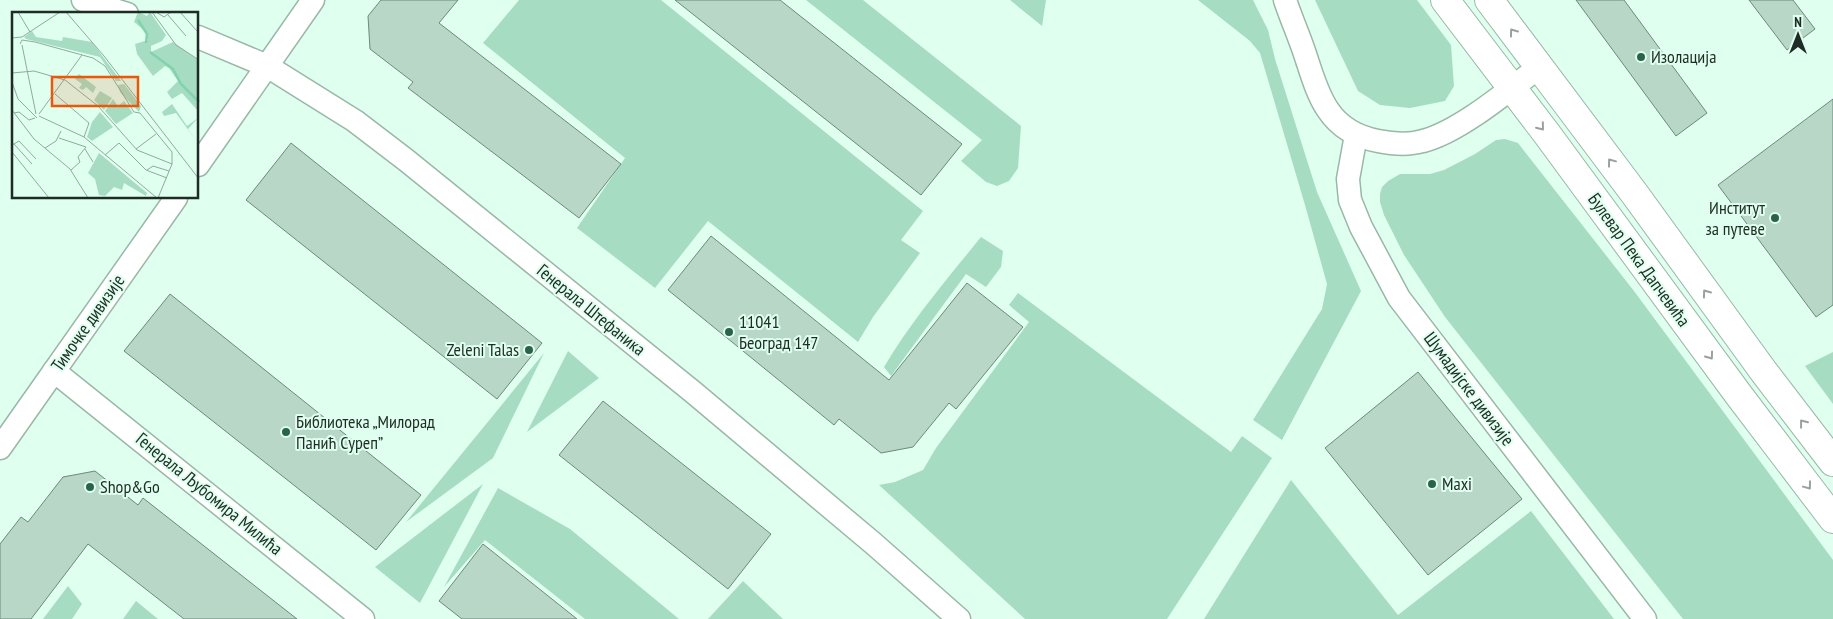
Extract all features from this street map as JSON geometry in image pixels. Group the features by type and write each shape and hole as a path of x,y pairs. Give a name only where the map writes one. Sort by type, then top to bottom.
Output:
{"street":[{"path":"83,0 121,12"},
{"path":"199,164 313,0"},
{"path":"1285,0 1312,76 1327,109 1336,120 1356,135 1391,143 1422,142 1433,138 1465,121 1539,68"},
{"name":"Булевар Пека Дапчевића","path":"1445,0 1547,134 1833,520"},
{"name":"Булевар Пека Дапчевића","path":"1489,0 1634,193 1764,372 1833,462"},
{"name":"Генерала Штефаника","path":"199,38 267,66 355,121 693,392 874,544 959,619"},
{"name":"Шумадијске дивизије","path":"1356,135 1348,178 1350,200 1361,227 1400,298 1645,619"},
{"name":"Тимочке дивизије","path":"0,448 175,199"},
{"name":"Генерала Љубомира Милића","path":"54,371 364,619"}],"green space":[{"path":"519,0 661,0 923,211 901,240 920,253 873,317 858,342 708,221 655,288 577,228 625,158 483,43"},
{"path":"806,0 863,0 1021,126 1018,168 1009,181 997,186 986,182 961,161 982,140"},
{"path":"1010,0 1046,0 1042,26"},
{"path":"1198,0 1253,0 1268,30 1275,59 1317,192 1361,291 1282,440 1253,420 1322,309 1327,284 1260,53 1250,41"},
{"path":"1315,0 1417,0 1451,45 1454,86 1445,101 1410,108 1380,105 1358,91"},
{"path":"1505,139 1518,143 1634,291 1833,560 1833,619 1683,619 1445,317 1404,255 1384,215 1380,202 1382,187 1400,174 1430,174 1444,170 1475,154 1496,140"},
{"path":"981,237 1003,251 1001,267 986,287 966,274 891,376 884,367 906,333"},
{"path":"1018,293 1231,452 1242,436 1272,458 1167,619 1025,619 879,485 895,482 923,470 936,448 1029,322 1009,305"},
{"path":"568,351 599,378 527,432"},
{"path":"1833,352 1833,404 1805,366"},
{"path":"544,353 493,458 406,522"},
{"path":"1291,480 1398,615 1531,511 1614,619 1204,619"},
{"path":"483,484 420,603 375,567"},
{"path":"498,488 570,529 679,619 585,619 485,540 444,587"},
{"path":"743,581 783,619 708,619"},
{"path":"68,586 82,604 72,619 43,619"},
{"path":"136,601 158,619 123,619"}],"building":[{"path":"381,0 458,0 439,23 621,164 579,218 408,88 413,82 370,49 368,16"},
{"path":"675,0 780,0 962,144 921,195"},
{"name":"Изолација","path":"1576,0 1624,0 1707,113 1676,136"},
{"path":"1749,0 1793,0 1815,29 1787,50"},
{"path":"1833,99 1833,305 1816,317 1718,185"},
{"path":"291,143 542,343 497,399 246,200"},
{"path":"711,236 889,380 967,283 1023,327 956,409 949,403 913,447 881,453 839,419 834,425 668,290"},
{"path":"170,294 421,495 376,550 124,351"},
{"name":"Maxi","path":"1418,372 1522,499 1428,575 1325,448"},
{"path":"603,401 771,534 728,589 559,455"},
{"path":"95,471 138,505 143,498 297,619 184,619 88,544 31,619 0,619 0,544 21,517 28,522 63,477"},
{"path":"483,544 577,619 462,619 439,601"}],"place":[{"name":"Изолација","path":"1641,57"},
{"name":"Институт за путеве","path":"1775,218"},
{"name":"11041 Београд 147","path":"729,332"},
{"name":"Zeleni Talas","path":"529,350"},
{"name":"Библиотека „Милорад Панић Суреп”","path":"286,432"},
{"name":"Maxi","path":"1432,484"},
{"name":"Shop&Go","path":"90,487"}]}
